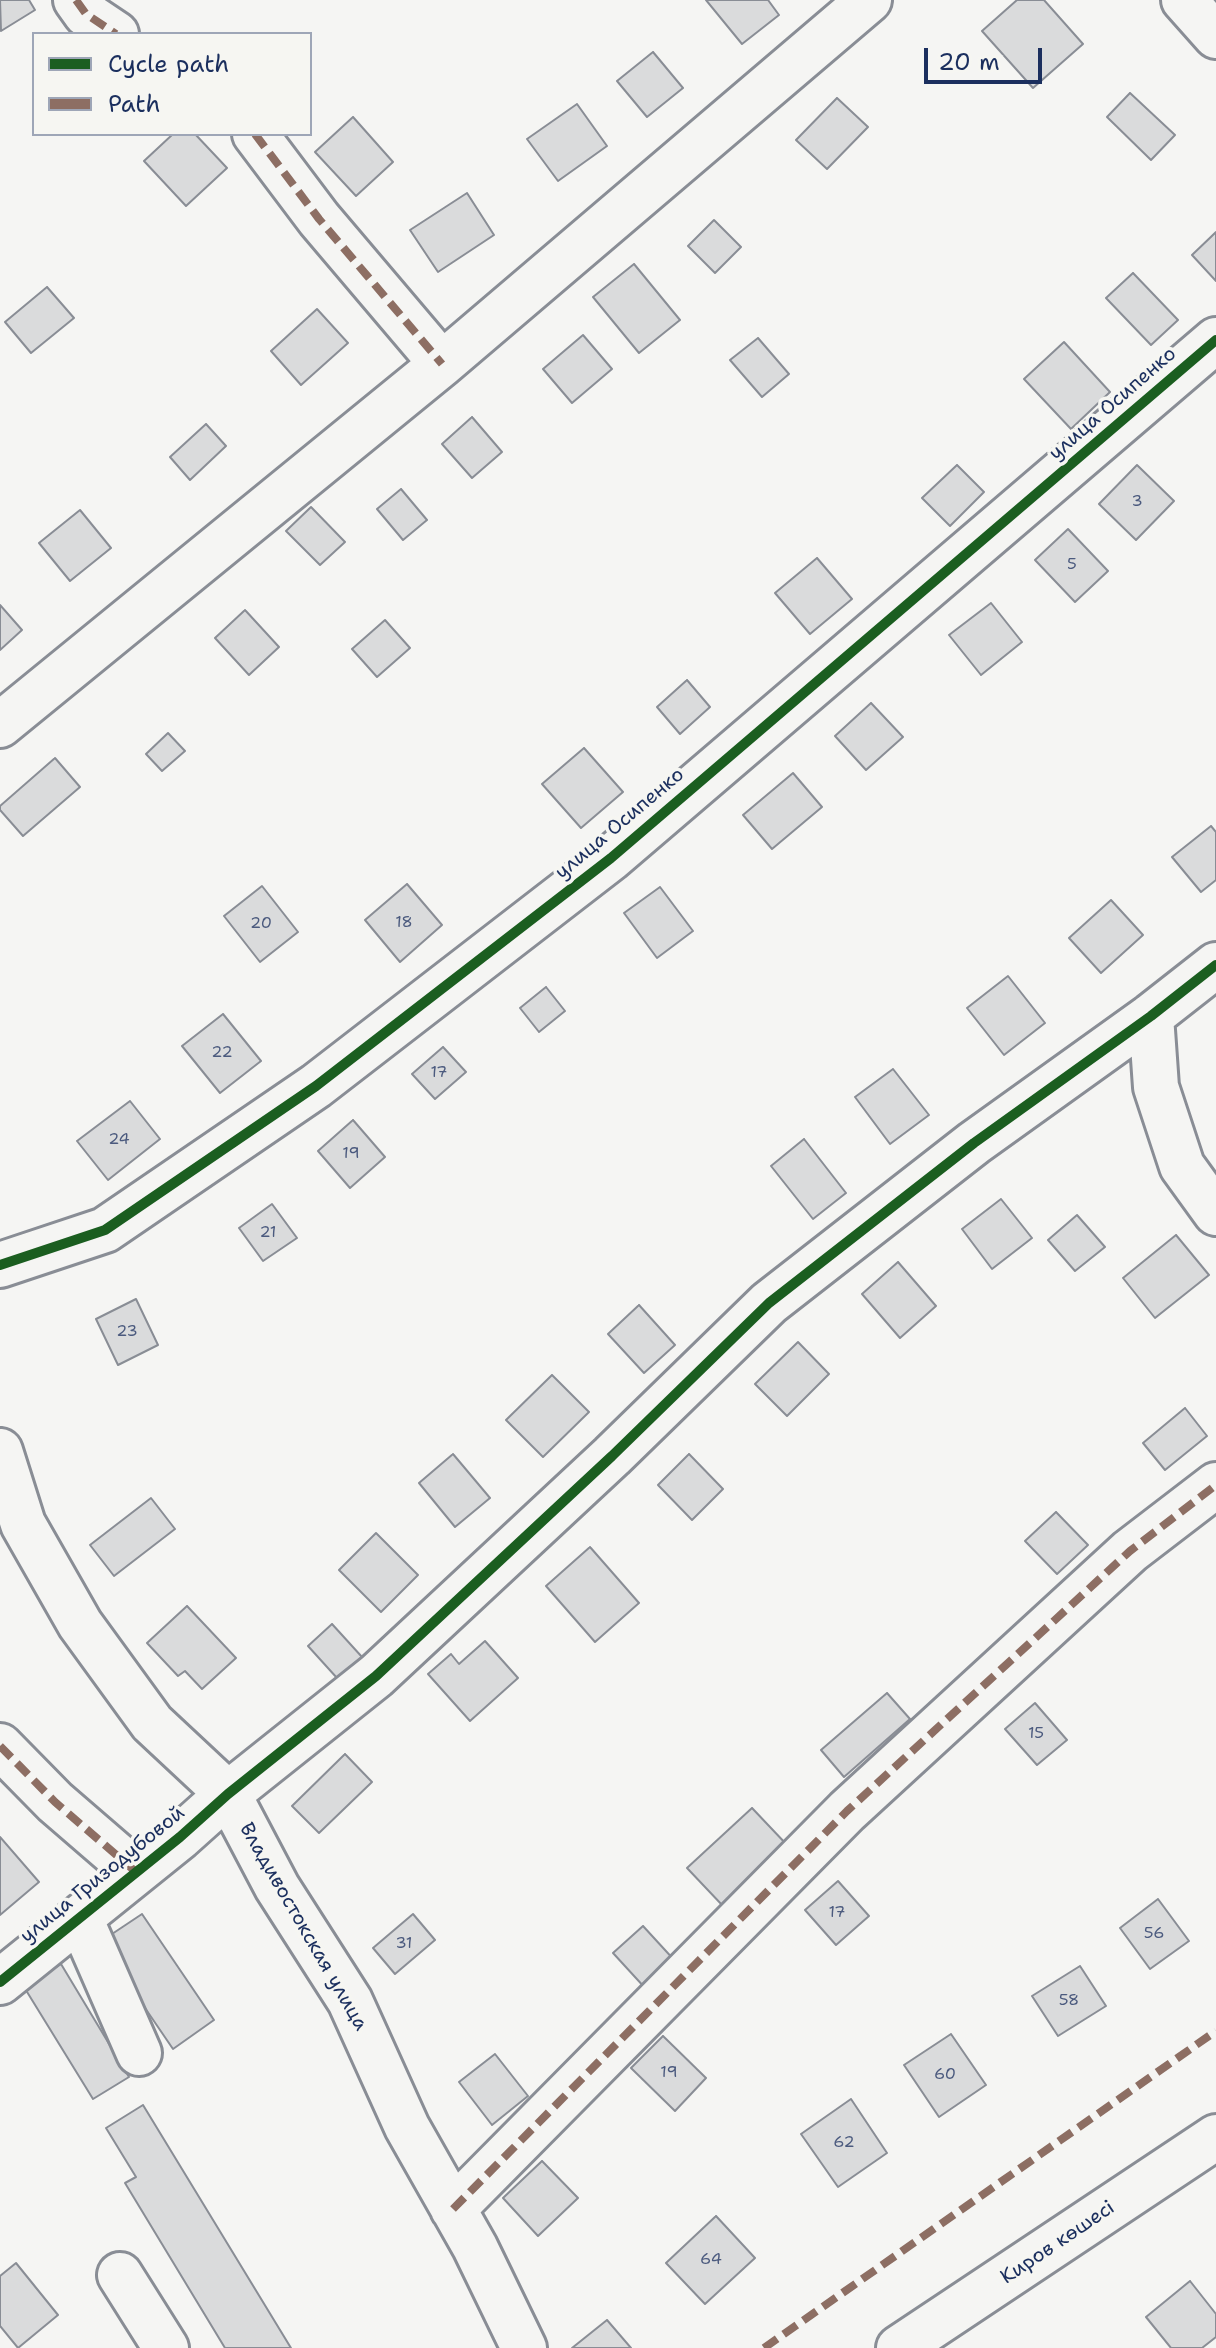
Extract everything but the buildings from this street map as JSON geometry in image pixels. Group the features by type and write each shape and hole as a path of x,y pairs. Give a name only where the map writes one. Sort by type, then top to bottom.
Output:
{"street":[{"path":"76,0 86,14 113,32"},
{"path":"0,725 442,364 869,0"},
{"path":"1184,0 1216,36"},
{"path":"257,136 319,219 442,364"},
{"name":"улица Осипенко","path":"0,1265 105,1230 328,1077 611,858 1216,340"},
{"name":"улица Гризодубовой","path":"0,1982 376,1676 612,1456 769,1303 974,1143 1151,1016 1216,965"},
{"path":"1151,1016 1156,1087 1182,1166 1216,1213"},
{"name":"Владивостокская улица","path":"0,1451 23,1524 80,1624 152,1723 228,1794 277,1887 350,2001 407,2127 524,2348"},
{"path":"453,2209 847,1811 1130,1551 1216,1485"},
{"path":"0,1746 55,1802 136,1872"},
{"path":"80,1918 139,2053"},
{"name":"Киров көшесі","path":"899,2348 1216,2137"},
{"path":"120,2275 166,2348"}],"marked path":[{"path":"76,0 86,14 113,32"},
{"path":"257,136 319,219 442,364"},
{"path":"453,2209 847,1811 1130,1551 1216,1485"},
{"path":"0,1746 55,1802 136,1872"},
{"path":"764,2348 1216,2031"}],"cycle path":[{"path":"0,1265 105,1230 316,1086 611,858 1216,340"},
{"path":"0,1982 376,1676 612,1456 769,1303 974,1143 1151,1016 1216,965"}]}
